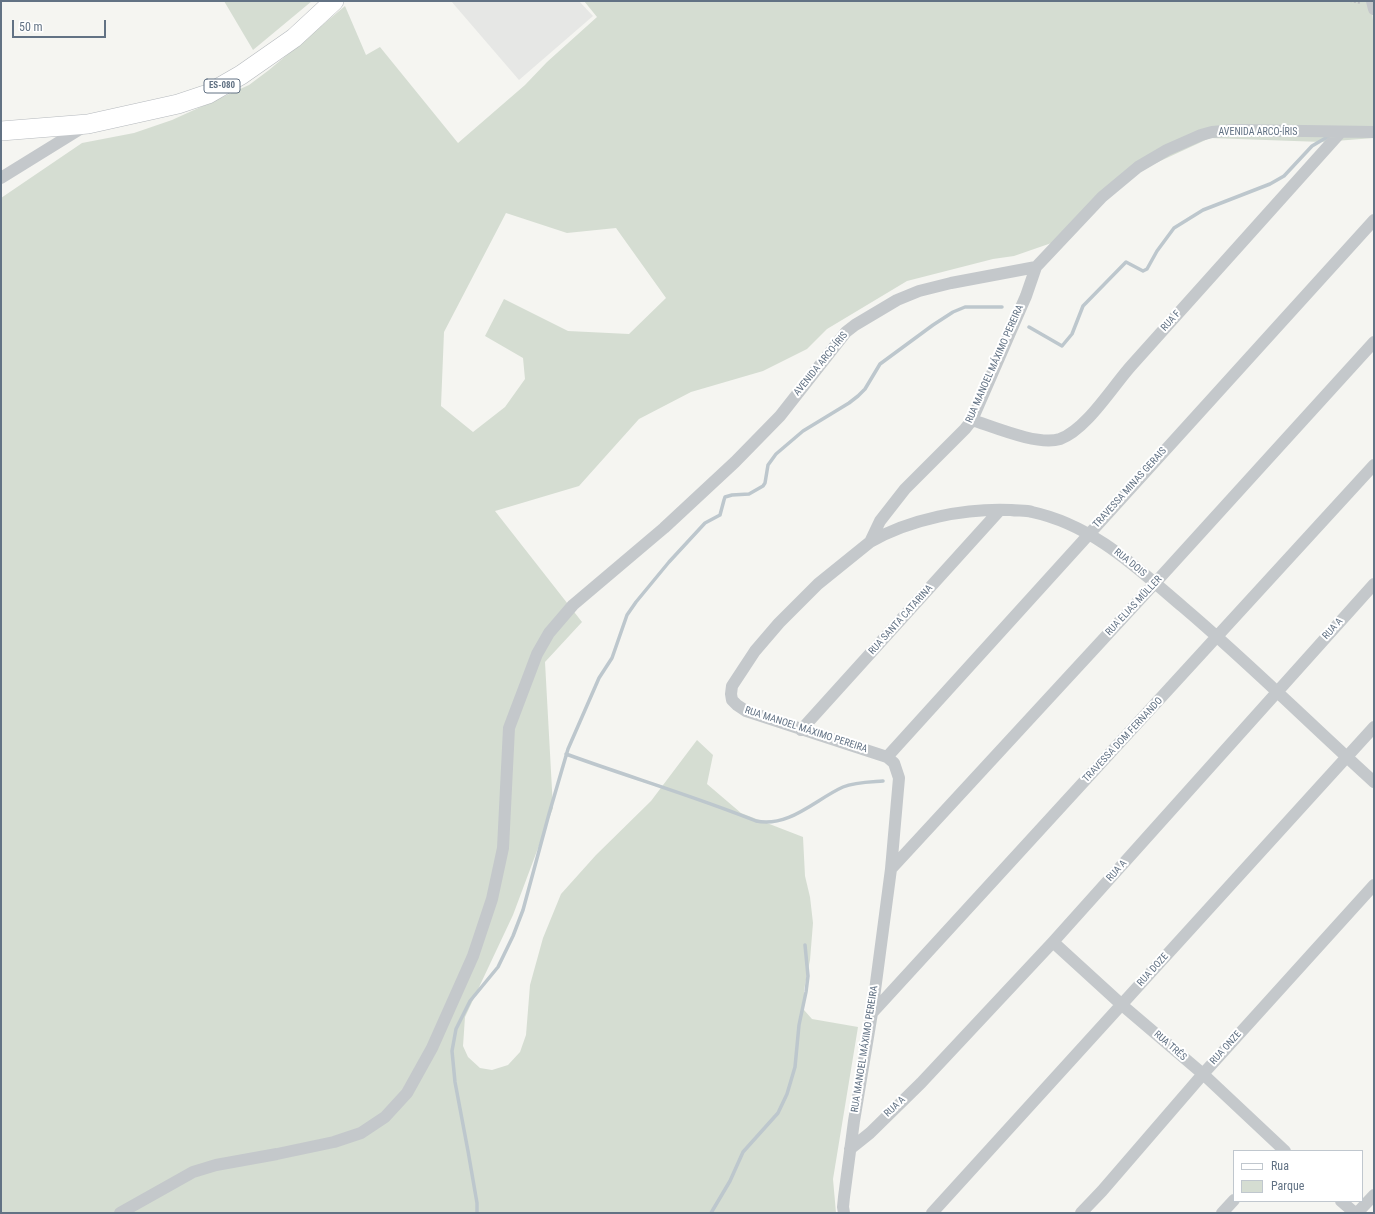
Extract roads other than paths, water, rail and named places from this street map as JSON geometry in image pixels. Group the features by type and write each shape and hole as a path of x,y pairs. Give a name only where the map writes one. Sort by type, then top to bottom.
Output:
{"main road":[{"name":"ES-080","path":"1,131 88,124 178,104 208,94 241,75 294,38 334,1"}],"street":[{"path":"1372,1 1374,9"},
{"path":"1,178 88,124"},
{"name":"AVENIDA ARCO-ÍRIS","path":"120,1213 193,1172 216,1165 334,1142 361,1133 385,1117 407,1092 432,1048 473,956 492,899 503,848 509,728 537,654 549,633 573,605 664,528 736,462 780,416 846,332 897,300 918,291 951,283 1036,267 1102,197 1120,181 1154,157 1179,144 1212,132 1241,130 1340,133 1374,132"},
{"name":"RUA F","path":"972,420 1029,438 1049,441 1060,439 1068,435 1082,424 1132,365 1340,133"},
{"name":"TRAVESSA MINAS GERAIS","path":"887,757 1374,220"},
{"name":"RUA MANOEL MÁXIMO PEREIRA","path":"844,1213 843,1207 850,1149 872,1014 891,869 900,778 894,763 887,757 746,711 737,706 732,700 732,686 755,651 779,624 818,584 870,542 880,522 905,489 965,429 972,420 1026,296 1036,267"},
{"name":"RUA ELIAS MÜLLER","path":"891,869 1155,583 1374,342"},
{"name":"TRAVESSA DOM FERNANDO","path":"872,1014 1374,465"},
{"name":"RUA DOIS","path":"870,542 901,527 965,512 983,510 1031,512 1070,524 1089,534 1127,559 1218,637 1374,782"},
{"name":"RUA SANTA CATARINA","path":"801,730 1000,510"},
{"name":"RUA A","path":"850,1149 870,1133 921,1082 1053,942 1374,584"},
{"name":"RUA DOZE","path":"932,1213 1374,727"},
{"name":"RUA ONZE","path":"1081,1213 1102,1191 1202,1074 1374,885"},
{"name":"RUA TRÊS","path":"1053,942 1122,1005 1202,1074 1281,1150"},
{"path":"1342,1202 1356,1213 1374,1195"},
{"path":"1222,1213 1233,1201"}],"waterway":[{"path":"1029,327 1062,346 1072,334 1083,306 1126,262 1143,271 1147,269 1157,251 1174,228 1203,210 1270,184 1284,176 1312,146 1329,136"},
{"path":"477,1213 477,1203 455,1082 452,1051 456,1029 470,1001 498,967 513,936 523,910 568,749 599,678 612,658 627,615 669,562 705,523 720,515 725,497 749,494 763,486 765,483 768,465 776,454 803,431 858,396 865,389 880,364 953,312 965,307 1002,307"},
{"path":"566,754 709,803 756,821 768,822 791,816 848,785 883,781"},
{"path":"711,1213 730,1181 743,1152 778,1113 787,1094 795,1067 799,1025 808,976 805,945"}]}
